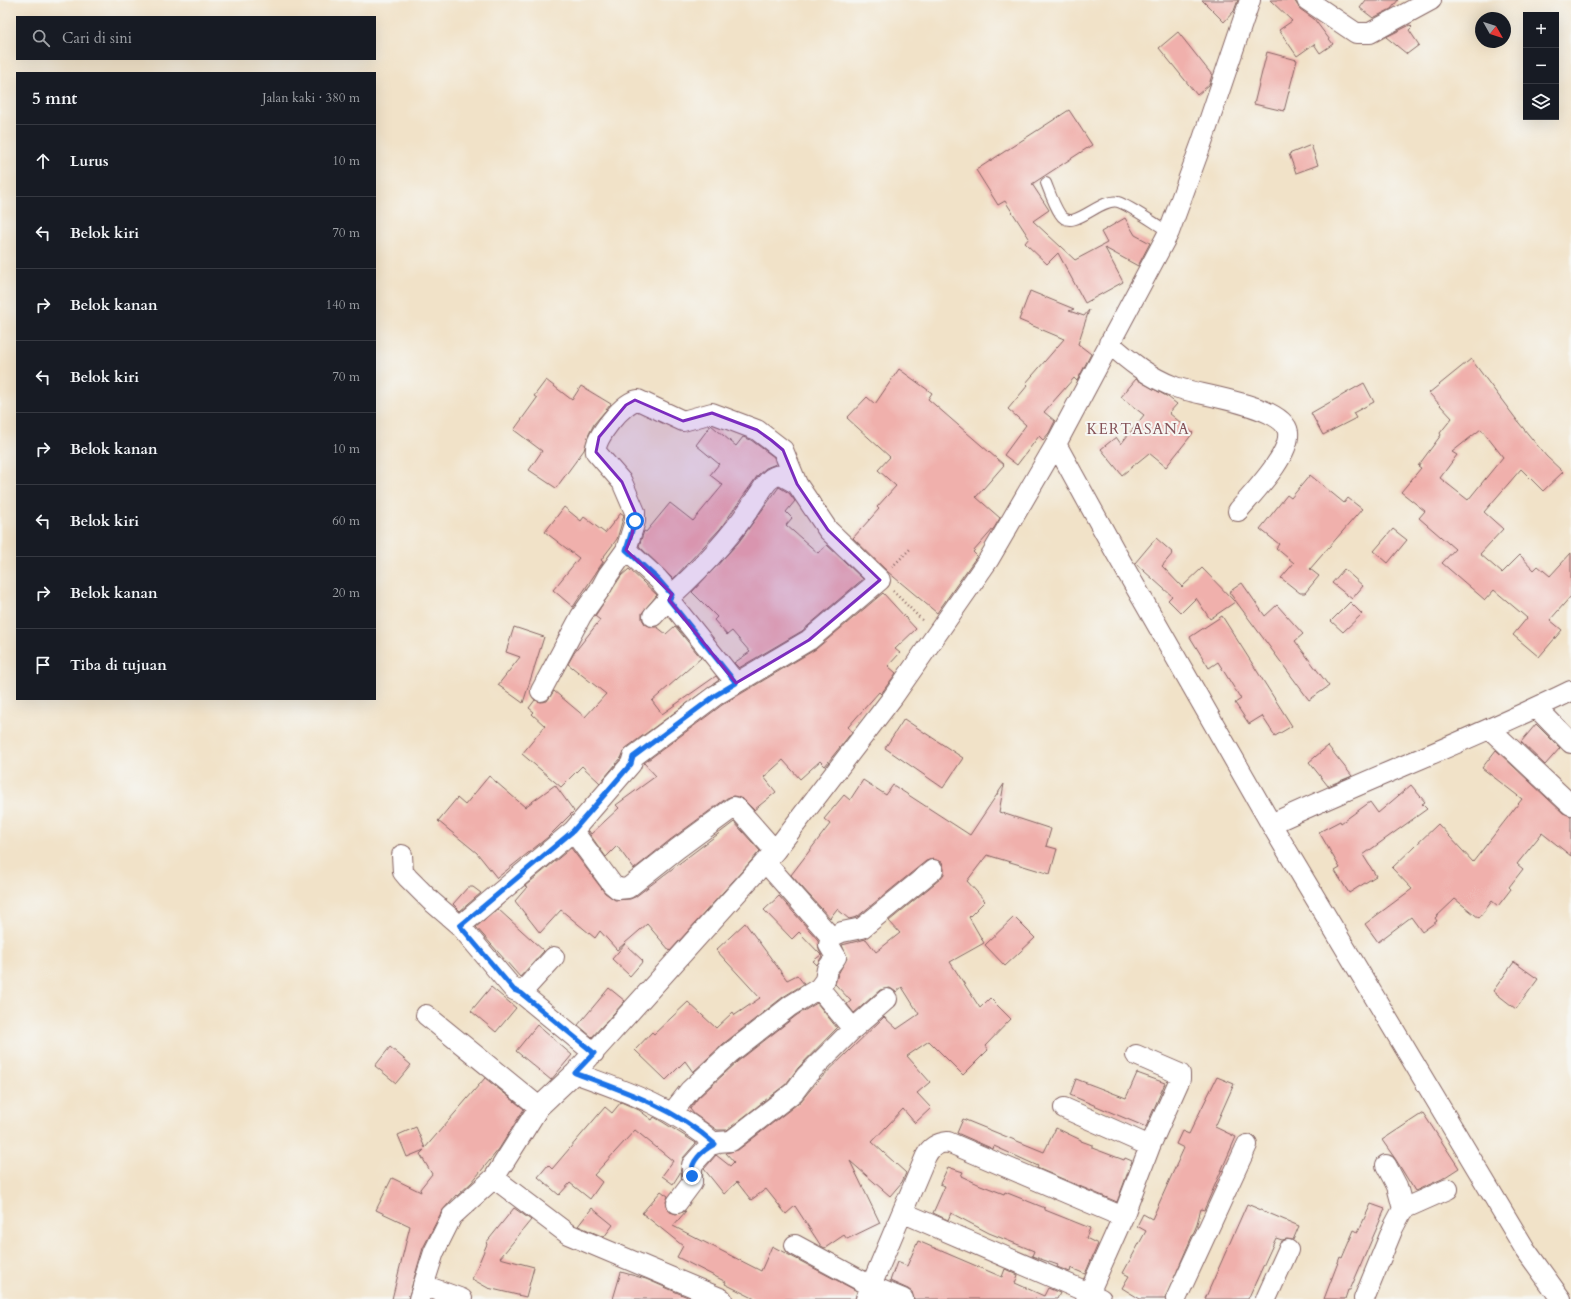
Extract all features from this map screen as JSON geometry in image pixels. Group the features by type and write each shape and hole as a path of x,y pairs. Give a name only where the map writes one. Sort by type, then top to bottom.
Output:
{"street":[{"path":"462,1299 421,1292 437,1246 452,1216 494,1178 538,1107 575,1073 594,1053 770,856 893,697 989,559 1056,444 1169,232 1202,142 1250,0"},
{"path":"1307,0 1356,33 1370,33 1431,0"},
{"path":"1109,344 1148,374 1175,387 1247,404 1265,411 1284,424 1288,432 1288,441 1282,454 1238,511"},
{"path":"460,926 573,831 631,764 633,757 716,695 809,640 880,580 828,530 797,484 783,450 757,430 712,413 683,421 678,420 635,400 626,405 614,418 599,437 595,447 596,452 622,482 635,512 632,534 626,550 582,616 541,692"},
{"path":"1056,444 1120,560 1271,824 1525,1249 1561,1299"},
{"path":"653,616 704,566 737,529 769,480 781,475 797,484"},
{"path":"626,550 658,579 670,598 736,683"},
{"path":"1271,824 1375,776 1490,729 1571,692"},
{"path":"1537,708 1571,743"},
{"path":"1490,729 1571,806"},
{"path":"573,831 612,884 618,889 622,890 637,882 677,849 734,807 738,809 770,856 831,938"},
{"path":"402,855 404,874 431,901 460,926 514,990 521,993 594,1053"},
{"path":"672,1113 690,1090 730,1053 790,1006 819,988 825,980 827,969 836,957 828,945 831,938 842,932 862,928 933,870"},
{"path":"521,993 554,957"},
{"path":"819,988 853,1029"},
{"path":"677,1203 692,1183 691,1169 694,1161 709,1146 731,1141 794,1092 806,1076 853,1029 887,999"},
{"path":"426,1015 538,1107"},
{"path":"904,1213 1092,1297 1150,1146 1178,1086 1180,1074 1136,1055"},
{"path":"575,1073 627,1092 672,1113 697,1128 715,1144"},
{"path":"1064,1108 1150,1146"},
{"path":"869,1292 930,1149 942,1143 948,1142 1123,1217"},
{"path":"1176,1299 1247,1145"},
{"path":"1386,1165 1397,1186 1403,1209"},
{"path":"494,1178 568,1234 722,1299"},
{"path":"1364,1299 1393,1228 1403,1209 1448,1188"},
{"path":"795,1245 869,1292 903,1299"},
{"path":"1266,1299 1288,1250"}],"lane":[{"path":"1046,183 1060,216 1068,220 1076,220 1107,202 1118,202 1169,232"}],"path":[{"path":"911,548 880,580 890,587 936,634"}],"highlighted area":[{"path":"635,400 683,421 712,413 757,430 771,440 783,450 797,484 828,530 880,580 809,640 736,683 669,600 672,594 626,550 632,535 635,512 622,482 596,452 599,437 626,405"}],"building":[{"path":"1202,0 1238,0 1234,11 1224,22"},
{"path":"1270,0 1294,0 1300,9 1314,19 1333,44 1320,53 1314,44 1297,56 1279,30 1292,21"},
{"path":"1366,0 1398,0 1391,9 1373,18 1360,8"},
{"path":"1410,25 1412,27 1409,30 1419,45 1407,54 1386,37"},
{"path":"1178,32 1212,75 1209,85 1197,95 1159,48"},
{"path":"1267,52 1297,60 1284,111 1254,104"},
{"path":"1069,110 1092,145 1032,184 1049,210 1033,221 1075,260 1107,243 1101,232 1125,218 1135,235 1150,243 1138,266 1105,248 1123,282 1085,303 1058,253 1047,264 1025,243 1029,238 1005,201 998,205 976,170"},
{"path":"1311,145 1318,165 1296,173 1289,154"},
{"path":"1030,291 1074,309 1069,311 1084,316 1089,310 1078,344 1091,354 1077,381 1074,378 1044,412 1055,421 1049,433 1043,440 1039,436 1017,465 1004,455 1026,425 1008,409 1028,385 1026,383 1064,339 1019,320"},
{"path":"1471,359 1519,423 1546,456 1563,472 1543,491 1521,469 1484,512 1503,529 1480,554 1502,573 1520,555 1534,570 1538,566 1550,576 1571,553 1571,596 1550,620 1562,630 1539,657 1513,635 1527,618 1494,590 1485,600 1442,563 1455,549 1419,518 1425,511 1401,492 1421,468 1418,466 1452,418 1429,393","holes":["1481,429 1503,457 1468,500 1440,478 1457,455 1452,452"]},
{"path":"899,369 932,393 928,399 1004,465 976,497 1000,518 994,528 973,552 977,556 937,613 888,572 853,538 879,509 877,507 896,486 878,470 890,457 847,418 867,397 875,404"},
{"path":"1136,379 1168,397 1177,404 1169,413 1193,433 1166,467 1149,453 1122,475 1101,449 1116,437 1121,444 1144,415 1121,397"},
{"path":"546,380 572,400 581,386 611,404 594,424 584,450 556,488 529,470 542,451 514,430 537,398 534,396"},
{"path":"1364,383 1374,402 1353,413 1356,418 1323,435 1311,413"},
{"path":"711,425 736,446 743,437 751,440 774,457 776,464 766,468 758,475 720,529 673,579 639,546 644,531 646,532 670,503 693,521 723,485 710,475 719,464 696,445"},
{"path":"1310,475 1344,503 1348,498 1362,509 1310,569 1319,576 1305,593 1300,593 1281,578 1294,563 1276,548 1279,544 1260,529 1287,495 1291,498"},
{"path":"779,487 789,493 795,501 786,512 792,518 786,525 818,553 827,545 863,579 802,631 739,668 734,663 750,652 732,631 727,635 714,620 717,617 692,592 738,543"},
{"path":"564,507 581,521 584,517 605,533 621,513 624,515 617,539 601,560 603,562 573,607 553,590 579,558 545,532"},
{"path":"1393,529 1407,540 1388,563 1374,551"},
{"path":"1156,538 1173,553 1162,566 1182,587 1202,568 1235,602 1210,619 1196,598 1181,613 1168,600 1172,596 1135,563"},
{"path":"629,569 657,595 642,613 642,619 645,624 651,627 657,627 666,634 675,626 701,658 652,701 662,714 716,676 719,680 626,748 621,758 600,783 582,766 561,787 522,754 545,726 532,714 534,712 529,708 535,700 541,702 547,701 554,691 585,717 606,694 568,664 574,653 600,620 595,616 621,576"},
{"path":"1344,569 1363,586 1352,599 1332,583"},
{"path":"1242,583 1265,616 1277,605 1303,634 1295,641 1329,686 1309,700 1229,592"},
{"path":"883,593 916,629 895,649 900,653 888,666 896,673 881,694 879,692 848,727 852,732 825,766 820,761 800,779 783,760 764,777 776,792 754,810 743,799 733,796 727,798 670,840 634,869 617,846 606,857 588,832 589,831 591,834 619,808 616,805 656,776 644,763 722,705 816,649"},
{"path":"1350,602 1362,614 1343,632 1331,621"},
{"path":"1222,616 1292,726 1275,736 1262,716 1249,724 1235,703 1241,699 1218,662 1209,668 1190,637"},
{"path":"514,627 544,637 523,703 498,685 520,657 506,652"},
{"path":"904,719 963,758 943,788 885,748"},
{"path":"1536,724 1560,748 1545,765 1521,742"},
{"path":"1328,746 1352,776 1328,786 1309,762"},
{"path":"1496,750 1563,813 1571,816 1571,856 1542,833 1517,864 1523,869 1509,887 1511,889 1498,906 1492,901 1479,918 1455,899 1435,918 1437,921 1422,932 1411,917 1378,942 1365,924 1412,889 1392,868 1438,824 1473,862 1522,799 1482,768"},
{"path":"489,776 525,807 555,785 574,811 548,837 497,878 477,853 438,821 457,798 465,805"},
{"path":"863,780 886,795 893,785 970,835 1004,784 999,812 1051,829 1046,846 1057,849 1050,874 987,855 967,881 985,901 969,917 984,943 950,962 980,1008 990,998 1011,1019 985,1046 988,1050 963,1075 929,1041 907,1056 930,1082 917,1093 931,1108 915,1123 903,1109 872,1142 906,1173 902,1182 890,1196 850,1161 880,1223 847,1239 844,1235 825,1248 821,1246 795,1206 786,1214 766,1189 751,1200 737,1182 724,1194 704,1169 716,1155 730,1166 734,1162 726,1153 738,1150 801,1101 815,1084 884,1017 897,1029 919,1014 902,987 896,992 890,988 880,990 854,1013 847,1004 851,1001 835,984 838,974 847,958 842,945 866,939 876,952 900,933 889,921 940,879 944,874 942,862 932,859 926,861 857,917 849,919 837,909 830,918 791,875 830,824 824,819 844,795 850,800"},
{"path":"1411,785 1425,802 1422,804 1427,809 1363,855 1376,876 1349,893 1335,871 1340,868 1319,832 1340,821 1341,823 1370,802 1378,813"},
{"path":"734,822 760,851 670,951 647,924 617,950 600,931 595,938 561,910 540,933 515,901 527,887 525,886 571,848 605,893 615,900 630,899 635,897"},
{"path":"468,887 473,887 481,893 460,911 453,904"},
{"path":"779,896 818,940 819,950 822,956 817,965 813,961 821,955 799,932 792,939 764,910"},
{"path":"498,909 544,951 520,977 476,927"},
{"path":"1014,917 1035,938 1005,966 985,945"},
{"path":"745,923 787,980 797,975 804,984 783,997 723,1044 693,1072 685,1061 666,1080 635,1050 652,1032 654,1034 688,1002 716,1028 733,1012 735,1015 760,998 716,950"},
{"path":"625,944 643,961 630,976 612,959"},
{"path":"1514,962 1538,979 1516,1009 1493,991"},
{"path":"491,987 516,1008 496,1032 471,1011"},
{"path":"609,988 625,1001 592,1037 578,1025"},
{"path":"817,1003 837,1028 798,1068 786,1084 727,1130 717,1130 694,1114 690,1109 698,1098 737,1062 797,1015"},
{"path":"537,1025 572,1055 551,1080 516,1051"},
{"path":"390,1047 411,1065 396,1083 375,1066"},
{"path":"1137,1073 1165,1083 1146,1127 1070,1095 1076,1079 1126,1098"},
{"path":"1217,1077 1234,1084 1215,1127 1236,1137 1204,1210 1201,1209 1196,1227 1165,1299 1140,1299 1122,1288 1129,1276 1123,1273 1146,1231 1137,1226 1143,1214 1152,1219 1184,1148 1176,1144 1182,1131 1189,1134"},
{"path":"485,1078 524,1109 499,1149 472,1182 457,1196 456,1195 442,1211 423,1248 408,1299 392,1299 410,1226 376,1210 392,1178 421,1192 420,1189 432,1174 420,1154 424,1150 407,1157 398,1135 416,1127 425,1148"},
{"path":"621,1102 639,1110 652,1120 654,1117 696,1143 683,1158 680,1173 673,1184 662,1176 673,1161 635,1130 594,1175 602,1182 590,1199 570,1183 559,1195 538,1177 548,1165 552,1169 605,1107 612,1113"},
{"path":"1423,1113 1459,1168 1442,1179 1415,1191 1382,1140"},
{"path":"963,1119 1044,1152 1056,1128 1092,1145 1092,1148 1124,1160 1125,1158 1132,1161 1117,1202 1037,1168 1038,1166 994,1146 993,1149 957,1133"},
{"path":"948,1167 963,1172 961,1176 978,1184 1004,1194 1005,1192 1090,1228 1086,1238 1098,1244 1085,1274 1071,1268 1070,1272 1057,1267 1058,1265 1032,1256 1034,1251 989,1233 951,1213 948,1220 933,1213 945,1186 940,1184"},
{"path":"661,1191 668,1196 666,1202 670,1212 676,1214 686,1211 673,1226 761,1271 772,1246 857,1291 855,1299 755,1299 725,1284 726,1282 677,1257 683,1246 642,1213"},
{"path":"1247,1204 1299,1226 1293,1240 1282,1240 1276,1238 1248,1299 1205,1299"},
{"path":"1371,1204 1385,1209 1350,1290 1348,1290 1345,1299 1324,1299 1340,1257 1342,1258 1354,1230 1358,1232"},
{"path":"514,1208 531,1220 500,1258 534,1267 526,1297 488,1288 472,1279 487,1244 486,1243"},
{"path":"592,1208 613,1225 604,1237 578,1226"},
{"path":"918,1241 1002,1277 1005,1269 1018,1275 1015,1283 1044,1296 1048,1288 1060,1293 1057,1299 914,1299 912,1292 908,1289 890,1281 897,1262 907,1266"},
{"path":"621,1272 646,1279 692,1299 613,1299"}],"district":[{"name":"KERTASANA","path":"1138,429"}],"route":[{"path":"635,521 629,545 626,550 658,579 672,595 669,600 736,683 716,695 633,757 631,764 573,831 460,926 514,990 521,993 594,1053 575,1073 627,1092 672,1113 697,1128 715,1144 709,1146 694,1161 691,1169 692,1176"}]}
